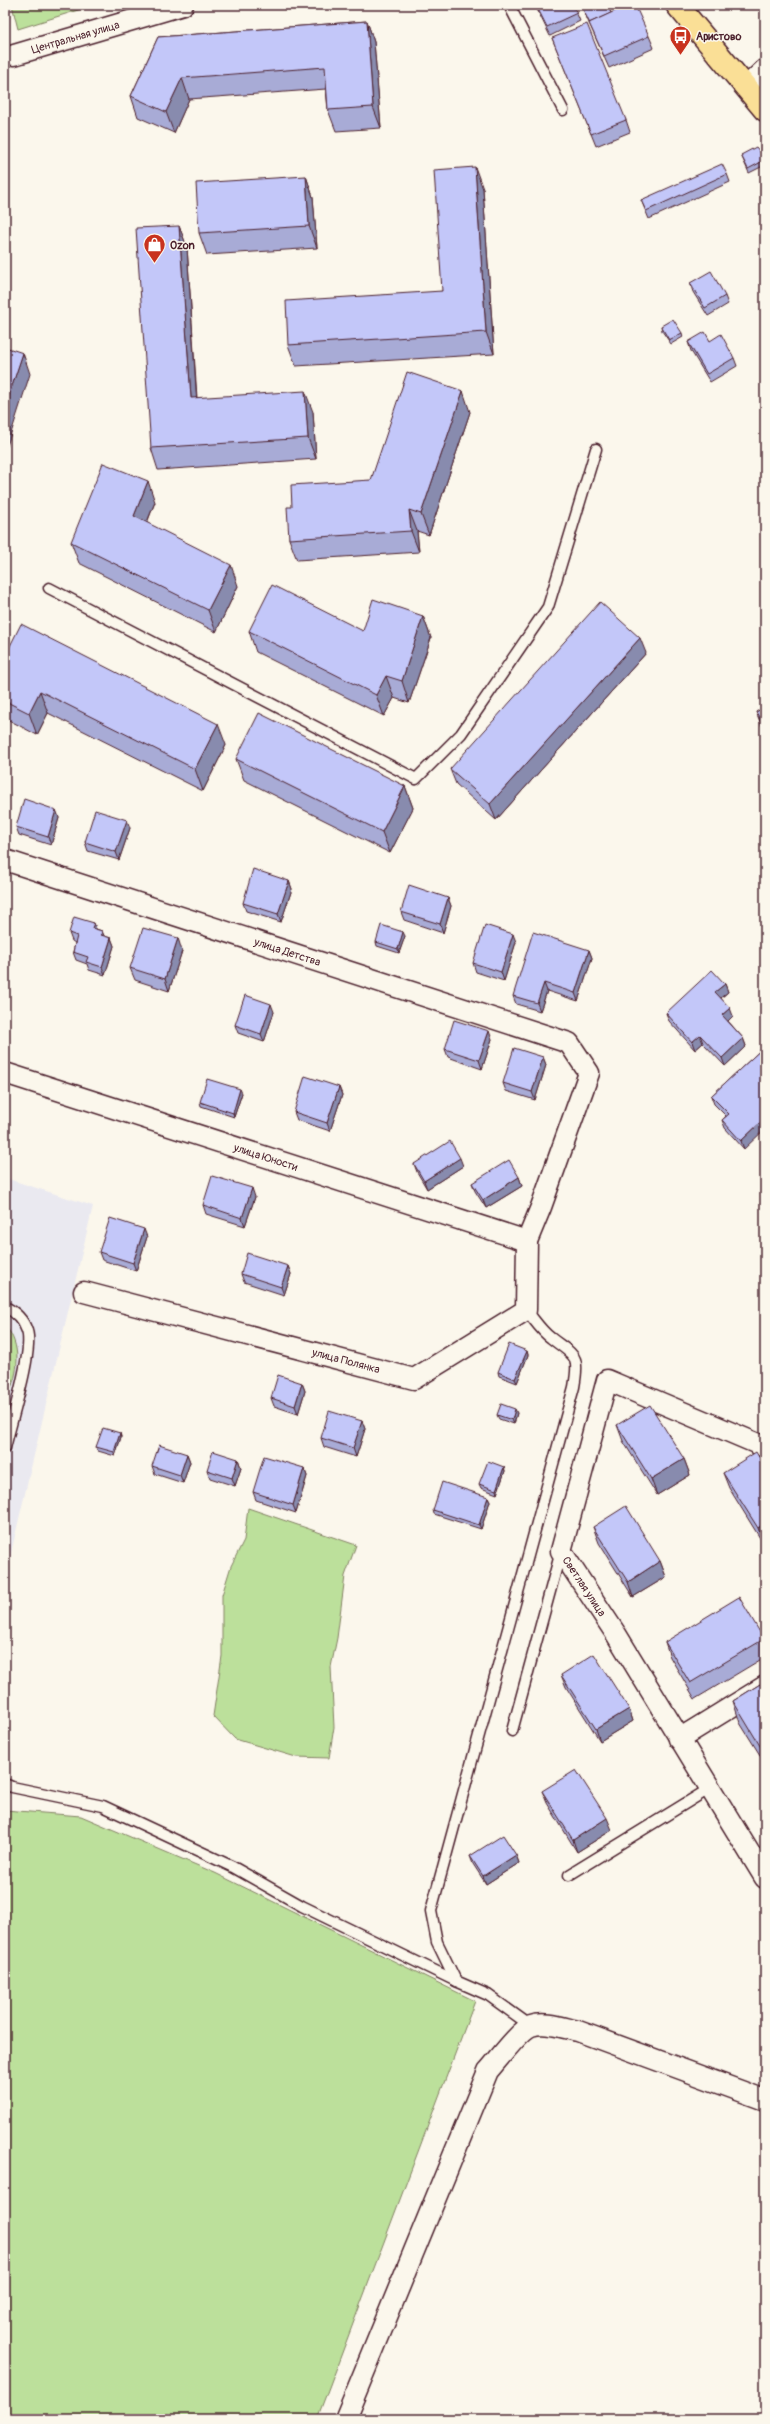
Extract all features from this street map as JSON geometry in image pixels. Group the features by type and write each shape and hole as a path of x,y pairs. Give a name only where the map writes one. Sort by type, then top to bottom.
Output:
{"main road":[{"path":"677,5 747,86 765,110"}],"street":[{"name":"Центральная улица","path":"14,55 183,5"},
{"path":"747,86 765,70"},
{"name":"улица Детства","path":"5,860 569,1043 589,1073 541,1207 527,1241"},
{"name":"улица Юности","path":"5,1073 527,1241"},
{"path":"526,1310 527,1241"},
{"name":"улица Полянка","path":"84,1292 414,1379 526,1310"},
{"name":"Светлая улица","path":"765,1447 607,1380 561,1551 616,1634 709,1789 765,1878"},
{"path":"679,1739 765,1686"},
{"path":"346,2419 488,2071 513,2041 531,2026 551,2025 578,2031 765,2100"}],"lane":[{"path":"508,5 563,110"},
{"path":"49,588 416,779 461,734 548,607 596,449"},
{"path":"5,1307 17,1312 28,1332 26,1358 5,1448"},
{"path":"456,1981 437,1942 431,1911 572,1395 578,1366 571,1351 550,1337 526,1310"},
{"path":"512,1731 561,1551"},
{"path":"5,1784 12,1787 103,1806 233,1867 302,1906 488,1996 531,2026"},
{"path":"569,1875 709,1789"}],"shaded area":[{"path":"5,1178 93,1206 5,1578"}],"green space":[{"path":"12,5 94,5 18,29"},
{"path":"5,1326 14,1341 17,1359 15,1377 12,1386 8,1394 5,1395"},
{"path":"248,1508 356,1545 345,1576 337,1638 331,1667 334,1727 329,1758 296,1757 235,1739 213,1716 222,1656 222,1595 231,1566 244,1540"},
{"path":"5,1810 81,1816 215,1873 475,2001 317,2419 5,2419"}],"building":[{"path":"536,5 573,5 577,13 547,27"},
{"path":"581,5 607,5 611,13 589,23"},
{"path":"628,5 635,5 649,36 604,56 589,23"},
{"path":"367,21 373,107 328,110 325,67 182,78 166,112 131,96 158,37"},
{"path":"587,24 626,120 591,134 552,38"},
{"path":"756,147 765,160 748,169 741,155"},
{"path":"722,164 727,174 646,211 641,200"},
{"path":"475,167 486,332 288,345 286,301 442,291 434,170"},
{"path":"306,176 309,226 199,233 196,183"},
{"path":"179,226 191,398 305,391 308,438 151,448 136,228"},
{"path":"711,271 725,296 705,308 690,283"},
{"path":"765,275 765,283 761,277"},
{"path":"673,319 682,333 669,340 661,326"},
{"path":"705,332 710,341 721,334 734,358 707,374 688,342"},
{"path":"5,347 23,353 5,407"},
{"path":"407,372 463,391 421,514 409,510 411,531 289,539 287,507 292,507 291,485 371,480"},
{"path":"103,463 148,481 134,516 231,565 208,610 71,542"},
{"path":"272,585 363,631 373,599 423,616 402,681 386,676 376,695 249,631"},
{"path":"600,602 640,638 490,804 450,769"},
{"path":"21,624 218,724 195,769 40,691 29,713 5,701 5,656"},
{"path":"765,707 765,727 756,712"},
{"path":"259,713 405,786 382,832 236,759"},
{"path":"24,799 56,810 48,837 16,827"},
{"path":"95,810 127,820 116,852 85,842"},
{"path":"253,869 289,881 278,914 243,903"},
{"path":"409,885 448,898 440,924 401,912"},
{"path":"74,917 94,923 92,928 102,931 101,935 111,938 102,967 86,962 88,957 73,952 77,936 69,933"},
{"path":"381,925 403,932 398,949 376,942"},
{"path":"485,925 513,934 501,972 473,963"},
{"path":"143,928 178,938 165,979 130,968"},
{"path":"533,932 589,950 575,993 544,983 537,1003 513,996"},
{"path":"712,970 725,984 715,992 730,1008 722,1015 743,1038 722,1058 700,1035 692,1042 666,1013"},
{"path":"245,995 271,1004 261,1034 235,1025"},
{"path":"454,1020 489,1031 479,1060 445,1049"},
{"path":"765,1046 765,1077 763,1079 765,1081 765,1118 741,1141 722,1120 729,1114 711,1096"},
{"path":"514,1048 543,1057 532,1092 503,1083"},
{"path":"305,1076 339,1087 327,1123 294,1112"},
{"path":"207,1079 240,1089 233,1113 200,1102"},
{"path":"450,1141 460,1158 424,1181 414,1164"},
{"path":"509,1160 519,1177 483,1200 472,1183"},
{"path":"212,1176 252,1188 242,1218 203,1205"},
{"path":"110,1218 144,1229 133,1263 99,1252"},
{"path":"247,1253 288,1266 281,1287 241,1274"},
{"path":"509,1344 527,1351 515,1379 498,1372"},
{"path":"278,1375 302,1383 295,1406 271,1398"},
{"path":"501,1404 515,1409 512,1420 497,1415"},
{"path":"650,1405 684,1459 651,1479 617,1425"},
{"path":"329,1411 362,1421 353,1448 321,1438"},
{"path":"103,1428 120,1433 114,1452 96,1447"},
{"path":"159,1445 187,1454 180,1475 152,1466"},
{"path":"213,1451 238,1459 232,1478 207,1470"},
{"path":"756,1452 765,1467 765,1523 758,1528 723,1473"},
{"path":"264,1456 304,1468 293,1505 253,1492"},
{"path":"488,1461 504,1467 496,1490 479,1484"},
{"path":"442,1482 488,1497 479,1525 433,1510"},
{"path":"626,1506 660,1561 628,1582 593,1527"},
{"path":"739,1597 764,1639 690,1683 665,1642"},
{"path":"594,1654 629,1709 596,1729 561,1675"},
{"path":"765,1681 765,1754 733,1701"},
{"path":"576,1770 607,1818 573,1840 542,1791"},
{"path":"503,1835 516,1855 483,1876 470,1856"}],"place":[{"name":"Аристово","path":"680,56"},
{"name":"Ozon","path":"154,264"}]}
